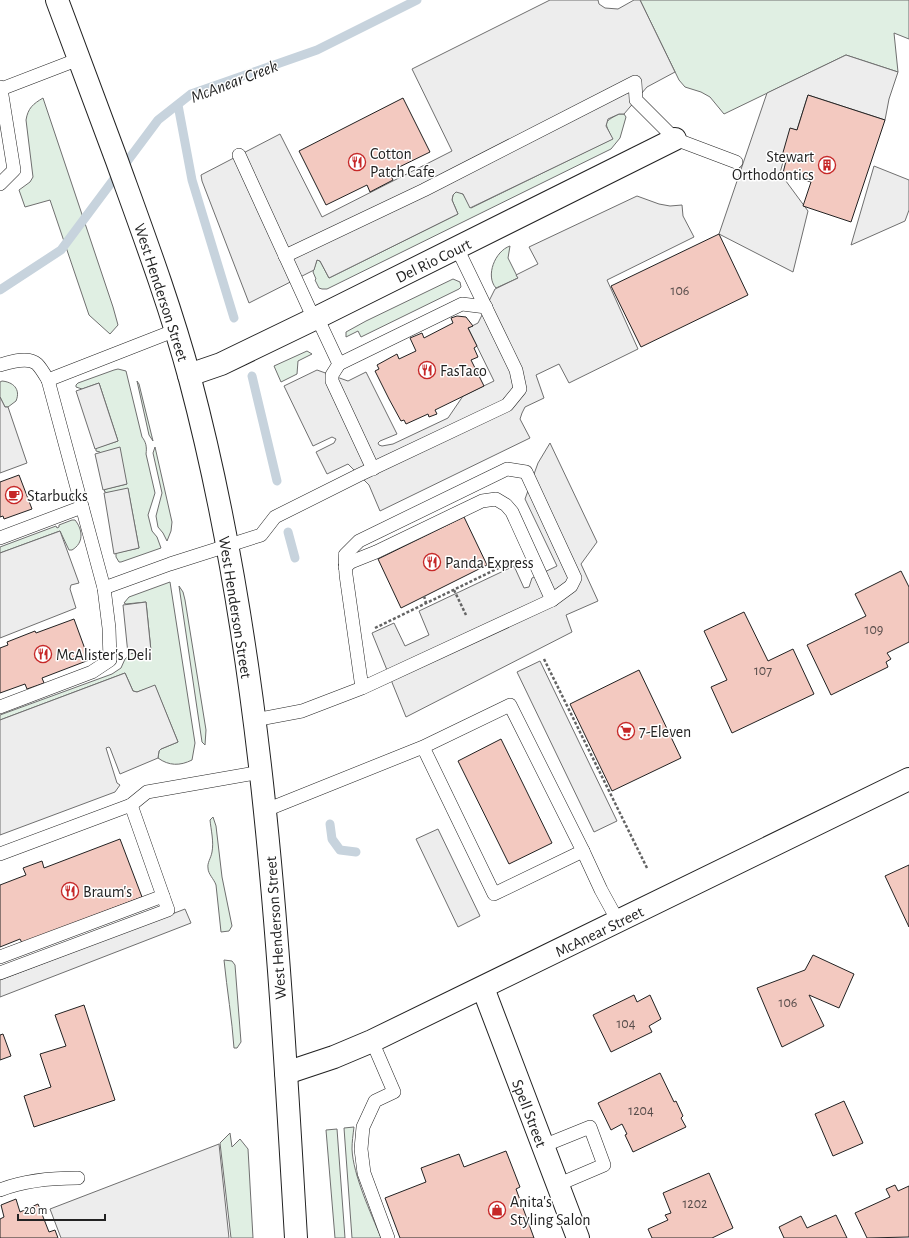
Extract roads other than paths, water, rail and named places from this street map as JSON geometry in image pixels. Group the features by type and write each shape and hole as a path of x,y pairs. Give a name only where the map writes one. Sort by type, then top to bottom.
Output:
{"street":[{"name":"West Henderson Street","path":"57,0 144,234 176,330 210,461 227,546 240,623 266,810 286,1073 296,1238"},
{"name":"Del Rio Court","path":"188,375 221,364 316,318 675,139"},
{"name":"McAnear Street","path":"286,1073 334,1057 372,1041 909,779"},
{"name":"Spell Street","path":"483,988 578,1238"}],"lane":[{"path":"0,184 14,170 0,88 81,63"},
{"path":"285,256 424,190 635,82 636,100 675,139 736,162"},
{"path":"239,155 285,256 339,364"},
{"path":"104,588 170,564 261,535 275,517 507,405 520,389 516,370 457,248"},
{"path":"373,469 332,381 332,375 339,364 462,304 486,307"},
{"path":"48,380 176,330"},
{"path":"0,365 25,360 37,363 48,380 104,588 109,628 110,660 92,672 0,707"},
{"path":"254,720 302,711 362,688 552,600 571,586 575,578 526,472 507,469 358,541 345,555 345,567 362,688"},
{"path":"345,567 351,562 376,552 482,501 496,499 506,505 512,512 552,600"},
{"path":"0,538 82,507"},
{"path":"266,810 423,747 510,705 601,890 618,921"},
{"path":"423,747 494,894 582,851"},
{"path":"0,854 130,805 147,792 261,772"},
{"path":"0,973 168,910 130,805"},
{"path":"0,957 163,896"},
{"path":"372,1041 394,1092 375,1101 363,1127 361,1149 364,1173 388,1238"},
{"path":"543,1146 590,1127 604,1165 557,1185"},
{"path":"0,1190 15,1184 46,1179 78,1178"}],"waterway":[{"name":"McAnear Creek","path":"0,290 61,250 158,120 191,94 317,50 417,0"},
{"path":"178,105 192,180 234,318"},
{"path":"252,376 277,481"},
{"path":"288,532 295,558"},
{"path":"330,824 332,839 340,850 356,852"}],"place":[{"name":"Cotton Patch Cafe","path":"357,162"},
{"name":"Stewart Orthodontics","path":"827,165"},
{"name":"FasTaco","path":"427,370"},
{"name":"Starbucks","path":"14,495"},
{"name":"Panda Express","path":"432,562"},
{"name":"McAlister's Deli","path":"43,654"},
{"name":"7-Eleven","path":"626,731"},
{"name":"Braum's","path":"70,891"},
{"name":"Anita's Styling Salon","path":"497,1210"}]}
